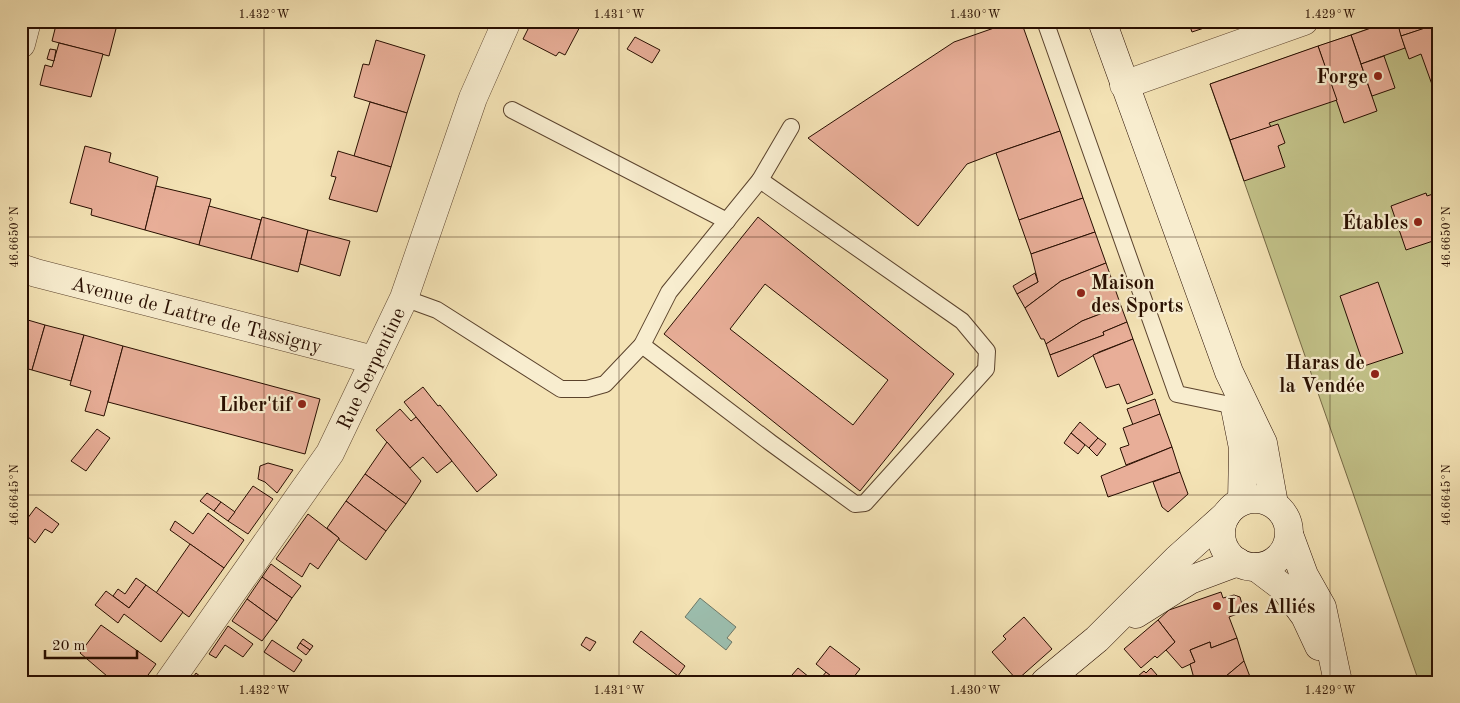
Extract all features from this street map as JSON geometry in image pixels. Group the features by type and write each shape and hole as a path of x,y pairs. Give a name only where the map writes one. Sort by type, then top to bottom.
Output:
{"main road":[{"path":"21,44 27,21"},
{"name":"Rue Serpentine","path":"169,682 330,453 404,298 473,98 507,21"},
{"path":"1102,21 1229,372 1262,443 1274,504"},
{"path":"1124,85 1304,21"},
{"name":"Avenue de Lattre de Tassigny","path":"21,268 374,360"},
{"path":"1229,372 1243,448 1234,508 1222,526 1221,536 1224,547 1230,556 1285,589 1305,616 1337,682"},
{"path":"1045,682 1097,639 1176,559 1234,508 1253,498 1264,499 1274,504 1285,516 1289,526 1290,537 1304,575 1322,607 1337,682"},
{"path":"1097,639 1190,580 1247,565 1265,566 1278,558 1287,546 1290,537"}],"lane":[{"path":"1045,21 1176,394 1235,406"},
{"path":"512,110 727,221"},
{"path":"404,298 437,310 562,389 587,389 605,384 642,344 670,292 760,180 791,127"},
{"path":"642,344 771,443 855,504 865,503 986,369 987,351 962,321 760,180"}],"shaded area":[{"name":"Haras de la Vendée","path":"1391,21 1439,21 1439,682 1419,682 1210,84"},
{"path":"700,598 736,627 727,638 732,642 726,650 685,617"}],"building":[{"path":"57,21 118,21 109,56 52,41"},
{"path":"532,21 583,21 565,55 559,52 556,56 523,39"},
{"path":"1014,21 1021,21 1060,131 967,164 918,226 808,138 954,42"},
{"path":"1188,21 1225,21 1192,32"},
{"path":"1391,21 1397,21 1405,48 1361,64 1351,35"},
{"path":"1397,21 1427,21 1429,27 1401,36"},
{"path":"1431,26 1439,45 1439,88 1434,90 1421,54 1409,59 1401,36"},
{"path":"1351,35 1377,111 1344,123 1318,46"},
{"path":"635,37 660,50 652,63 627,49"},
{"path":"376,40 425,55 407,113 354,97 363,64 369,65"},
{"path":"59,43 103,54 91,97 40,85 45,65 52,67"},
{"path":"1318,46 1337,100 1269,123 1271,127 1230,140 1210,84"},
{"path":"50,49 56,50 54,61 47,59"},
{"name":"Forge","path":"1384,56 1395,88 1372,96 1361,64"},
{"path":"370,102 407,113 391,167 354,156"},
{"path":"1278,124 1285,143 1278,146 1285,167 1244,181 1230,140"},
{"path":"1060,131 1083,198 1019,220 996,153"},
{"path":"85,146 111,153 109,162 158,177 145,230 91,215 92,209 70,203"},
{"path":"338,151 391,167 377,212 329,199 336,177 331,176"},
{"path":"156,186 211,199 199,245 145,230"},
{"name":"Étables","path":"1439,192 1439,239 1406,250 1391,206 1426,193 1427,196"},
{"path":"1083,198 1095,232 1031,254 1019,220"},
{"path":"209,206 261,220 251,259 199,245"},
{"path":"262,217 308,230 298,272 251,259"},
{"path":"758,217 954,374 860,491 664,334","holes":["765,284 888,380 853,425 730,329"]},
{"path":"308,230 350,241 340,276 300,264"},
{"path":"1095,232 1106,263 1061,281 1025,308 1017,294 1038,282 1031,254"},
{"name":"Maison des Sports","path":"1106,263 1121,306 1082,321 1046,344 1044,339 1041,339 1025,308 1061,281"},
{"path":"1035,273 1038,282 1017,294 1013,286"},
{"path":"1378,282 1403,353 1364,366 1340,296"},
{"path":"1121,306 1127,322 1103,332 1104,335 1050,355 1046,344 1082,321"},
{"path":"21,318 45,325 32,370 21,367"},
{"path":"1127,322 1133,339 1099,352 1058,377 1050,355 1104,335 1103,332"},
{"path":"45,325 84,335 71,381 32,370"},
{"path":"84,335 123,346 104,416 85,411 91,391 70,385"},
{"path":"1133,339 1153,394 1127,404 1119,384 1106,388 1093,355"},
{"path":"123,346 320,399 305,454 108,402"},
{"path":"423,387 497,475 477,492 404,402"},
{"path":"1155,399 1160,414 1133,425 1127,409"},
{"path":"400,409 411,421 416,417 452,461 437,473 423,457 410,468 376,430"},
{"path":"1160,414 1172,447 1126,465 1120,448 1129,445 1123,428"},
{"path":"1080,422 1098,438 1089,448 1071,433"},
{"path":"97,429 110,438 86,471 71,461"},
{"path":"1071,433 1085,445 1078,454 1064,443"},
{"path":"1098,438 1106,444 1097,456 1089,448"},
{"path":"387,442 421,481 406,504 365,474"},
{"path":"1172,447 1180,472 1108,497 1101,476"},
{"path":"268,463 293,470 277,493 265,482 258,479 260,466"},
{"path":"1180,472 1188,494 1168,512 1162,507 1153,482"},
{"path":"365,474 406,504 386,531 346,501"},
{"path":"253,486 273,499 248,534 228,521"},
{"path":"207,493 221,502 214,511 200,501"},
{"path":"346,501 386,531 366,560 339,540 327,528"},
{"path":"221,502 235,512 228,521 214,511"},
{"path":"36,507 59,524 52,533 45,529 35,543 27,536 21,543 21,527"},
{"path":"208,513 244,540 224,568 170,530 175,521 193,534"},
{"path":"308,514 339,538 318,569 310,563 302,577 276,559"},
{"path":"190,544 224,568 189,617 156,593"},
{"path":"271,564 301,586 292,598 262,577"},
{"path":"262,577 292,598 277,621 247,599"},
{"path":"136,578 146,585 129,608 113,596 118,589 125,594"},
{"path":"146,585 183,612 161,642 124,614 118,623 95,605 106,591 129,608"},
{"path":"1221,592 1223,598 1234,595 1240,597 1243,608 1240,613 1229,617 1237,638 1211,648 1210,642 1190,650 1195,662 1182,668 1166,650 1175,642 1158,620 1169,610"},
{"path":"247,599 277,621 262,641 232,621"},
{"path":"1024,617 1052,649 1017,680 992,652 1006,639 1003,636"},
{"path":"1158,620 1175,642 1157,658 1155,656 1141,668 1124,649"},
{"path":"101,625 156,664 143,682 114,682 80,653"},
{"path":"228,626 253,644 243,657 225,645 216,658 209,654"},
{"path":"641,631 685,666 678,676 633,642"},
{"path":"586,637 596,642 590,651 581,645"},
{"path":"1237,638 1244,661 1219,682 1195,682 1190,664 1195,662 1190,650 1210,642 1211,648"},
{"path":"303,639 313,646 310,650 300,643"},
{"path":"272,640 302,660 294,672 264,652"},
{"path":"300,643 310,650 306,655 297,648"},
{"path":"830,646 860,669 850,682 838,682 816,664"},
{"path":"1244,661 1252,682 1219,682"},
{"path":"798,668 815,682 786,682"},
{"path":"1151,668 1163,682 1131,682 1144,671 1146,673"},
{"path":"826,672 838,682 818,682"},
{"path":"196,673 207,682 190,682"}],"place":[{"name":"Forge","path":"1378,76"},
{"name":"Étables","path":"1418,222"},
{"name":"Maison des Sports","path":"1081,293"},
{"name":"Haras de la Vendée","path":"1375,374"},
{"name":"Liber'tif","path":"302,404"},
{"name":"Les Alliés","path":"1217,606"}]}
